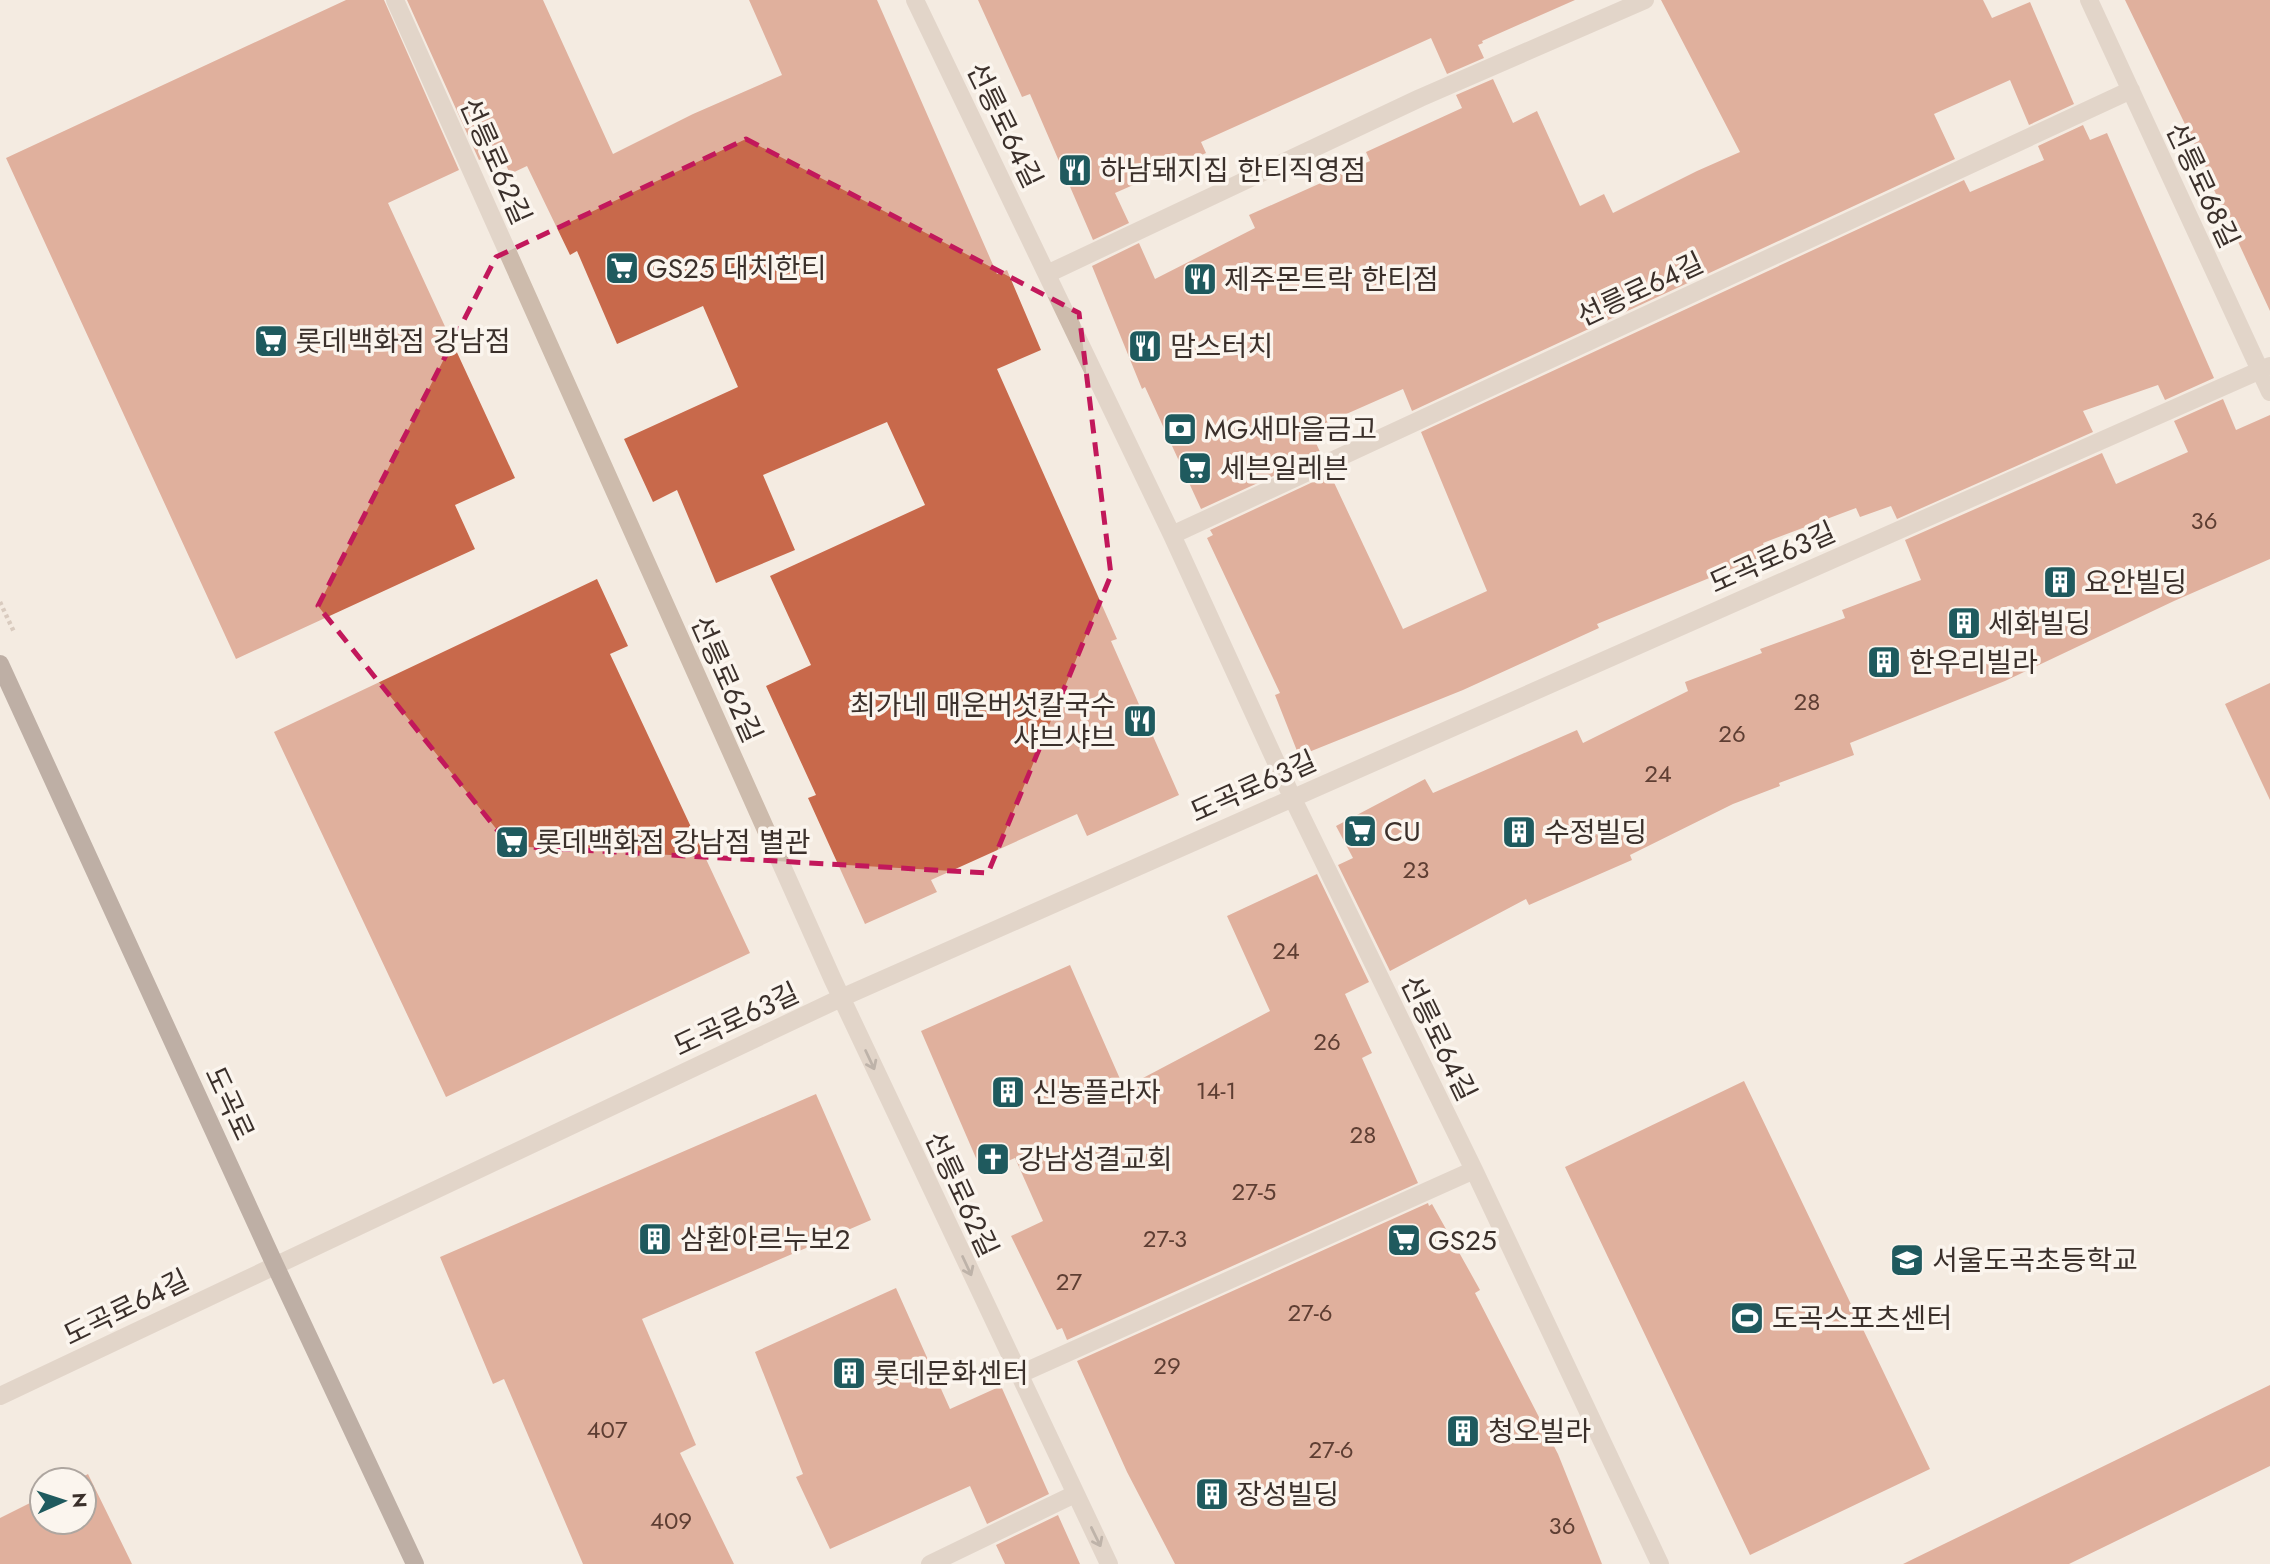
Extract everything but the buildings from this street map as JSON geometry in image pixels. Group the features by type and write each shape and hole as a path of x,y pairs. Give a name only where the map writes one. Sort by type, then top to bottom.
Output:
{"main road":[{"name":"도곡로","path":"0,664 415,1564"}],"street":[{"name":"선릉로62길","path":"395,0 841,998 1109,1564"},
{"name":"선릉로64길","path":"915,0 1172,535 1292,797 1474,1170 1660,1564"},
{"name":"선릉로68길","path":"2089,0 2265,368 2270,392"},
{"path":"1047,274 1420,98 1640,1"},
{"name":"선릉로64길","path":"1172,535 2131,90"},
{"name":"도곡로63길","path":"275,1265 841,998 2265,368"},
{"path":"1018,1375 1474,1170"},
{"name":"도곡로64길","path":"0,1396 275,1265"},
{"path":"930,1564 1075,1494"}],"highlighted area":[{"path":"746,139 1079,313 1111,575 988,873 510,846 318,606 496,257"}],"place":[{"name":"하남돼지집 한티직영점","path":"1075,170"},
{"name":"GS25 대치한티","path":"622,268"},
{"name":"제주몬트락 한티점","path":"1200,279"},
{"name":"롯데백화점 강남점","path":"271,341"},
{"name":"맘스터치","path":"1145,346"},
{"name":"MG새마을금고","path":"1180,429"},
{"name":"세븐일레븐","path":"1195,468"},
{"name":"요안빌딩","path":"2060,582"},
{"name":"세화빌딩","path":"1964,623"},
{"name":"한우리빌라","path":"1884,662"},
{"name":"최가네 매운버섯칼국수 샤브샤브","path":"1140,721"},
{"name":"CU","path":"1360,831"},
{"name":"수정빌딩","path":"1519,832"},
{"name":"롯데백화점 강남점 별관","path":"512,842"},
{"name":"신농플라자","path":"1008,1092"},
{"name":"강남성결교회","path":"993,1159"},
{"name":"삼환아르누보2","path":"655,1239"},
{"name":"GS25","path":"1404,1240"},
{"name":"서울도곡초등학교","path":"1907,1260"},
{"name":"도곡스포츠센터","path":"1747,1318"},
{"name":"롯데문화센터","path":"849,1373"},
{"name":"청오빌라","path":"1463,1431"},
{"name":"장성빌딩","path":"1212,1494"}]}
